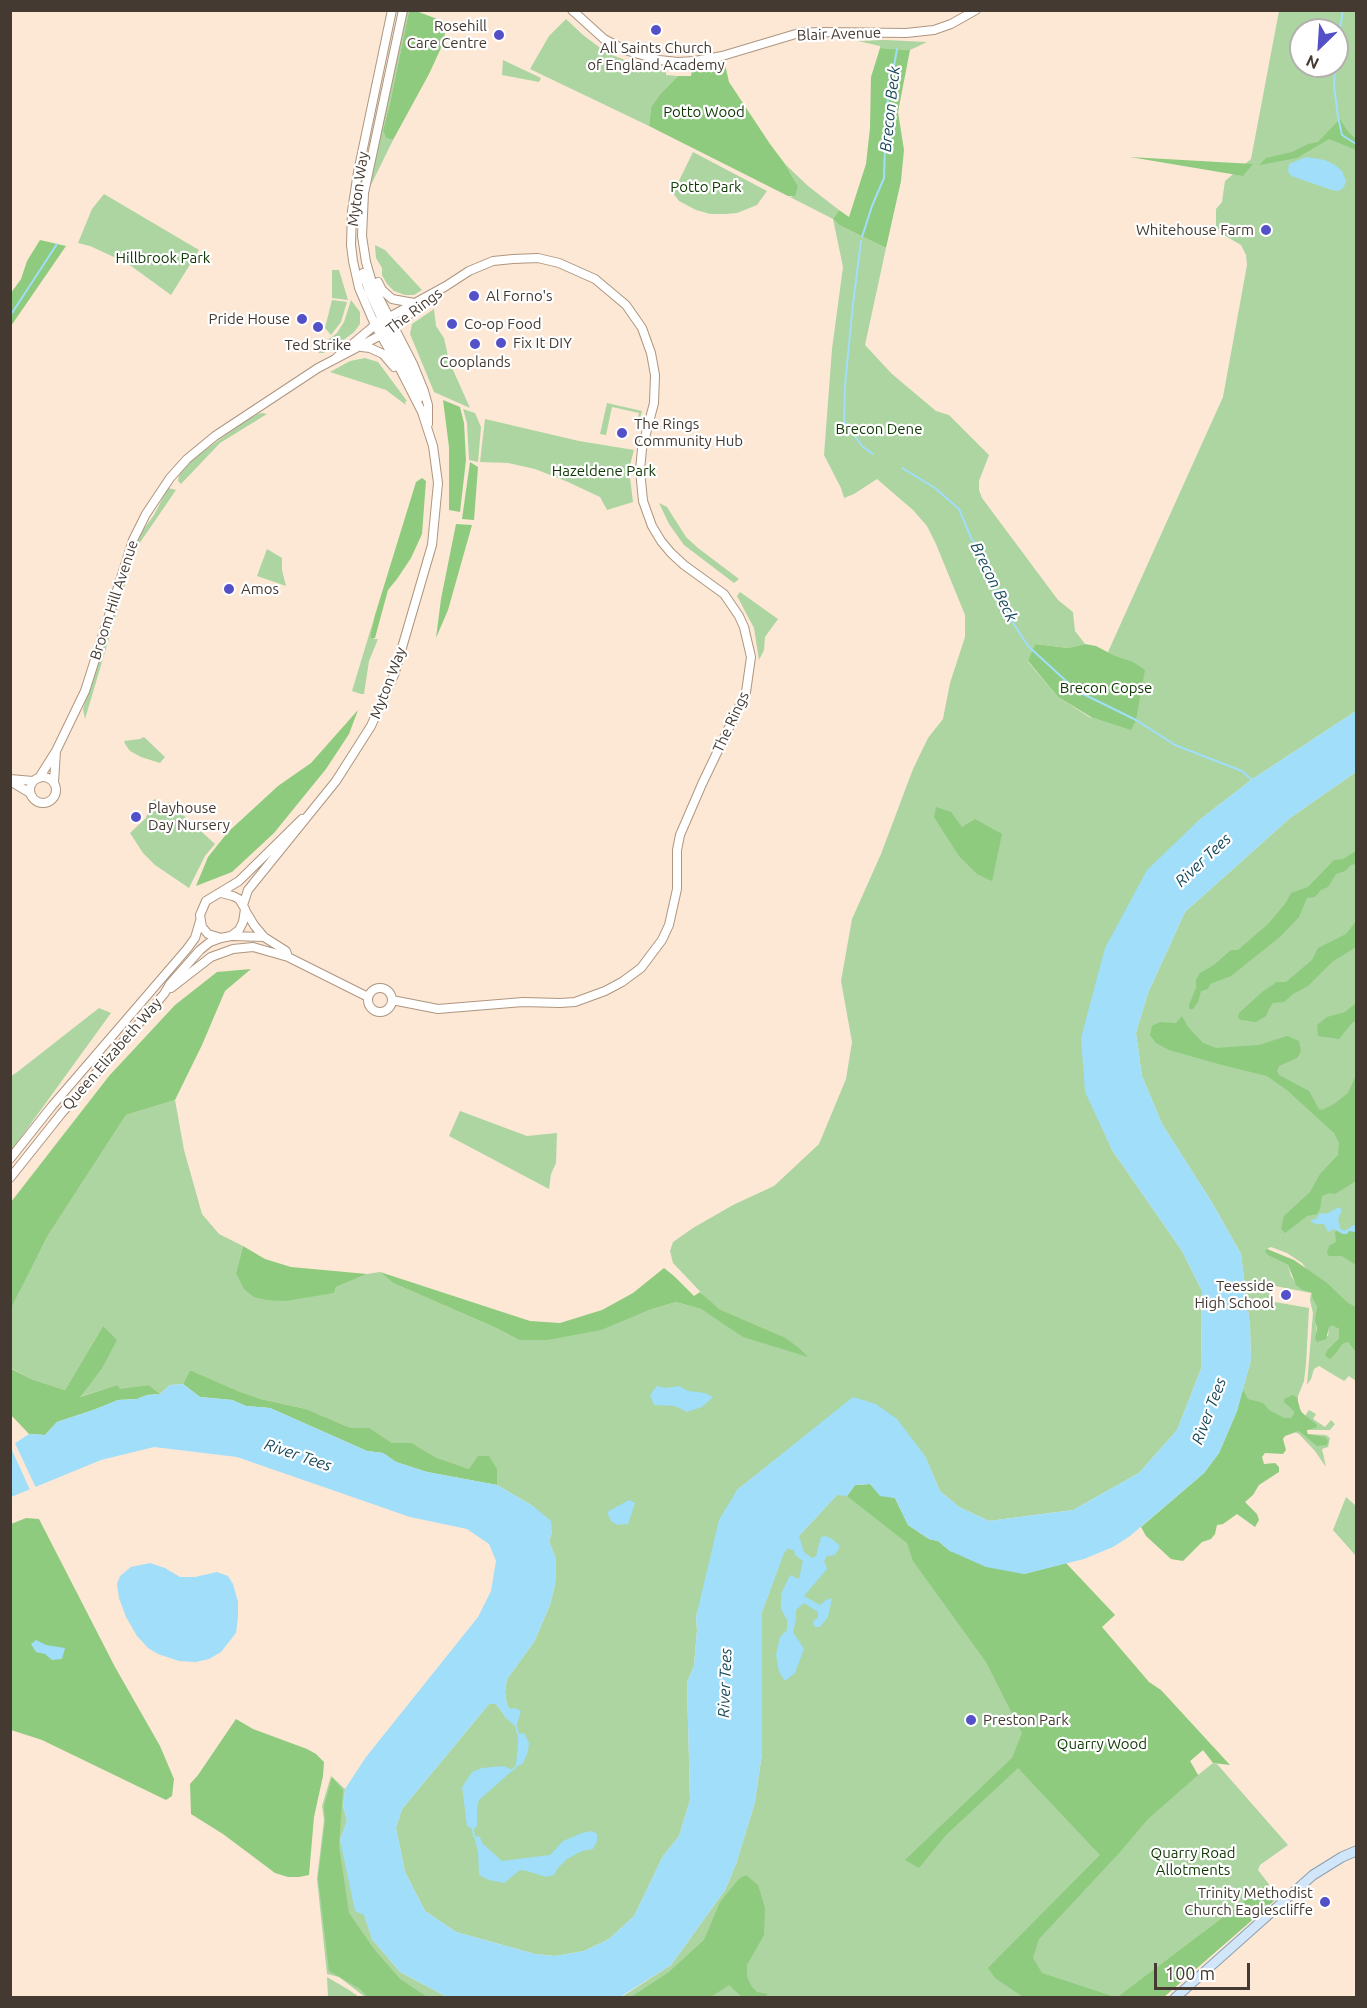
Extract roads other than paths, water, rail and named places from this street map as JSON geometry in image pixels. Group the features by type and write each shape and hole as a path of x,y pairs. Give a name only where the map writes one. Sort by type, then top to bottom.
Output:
{"main road":[{"path":"1175,1998 1313,1875 1356,1851"}],"street":[{"name":"Myton Way","path":"392,10 352,210 353,261 359,288 386,327 424,391 428,405 428,426"},
{"name":"Myton Way","path":"244,907 248,890 336,781 356,752 382,705 394,675 426,568 435,525 438,483 428,426 410,389 386,327 364,252 362,236 364,193 403,10"},
{"name":"Blair Avenue","path":"572,10 604,39 624,50 659,60 678,62 722,56 799,33 906,33 934,30 951,24 976,10"},
{"path":"364,252 386,294 397,301 414,303"},
{"name":"The Rings","path":"386,327 414,303 469,271 493,261 538,258 560,263 579,270 603,285 626,304 642,328 651,353 655,375 654,403 642,449 640,470 643,501 652,526 661,541 684,565 724,594 739,616 749,644 750,669 746,692 680,835 677,850 677,890 669,925 662,940 641,968 622,982 592,997 560,1004 523,1002 438,1009 392,1000"},
{"name":"The Rings","path":"386,327 406,318 446,286"},
{"name":"Broom Hill Avenue","path":"36,779 56,751 85,691 133,540 146,514 170,478 187,459 215,436 337,357 364,334 386,327"},
{"name":"Broom Hill Avenue","path":"337,357 361,347 386,327"},
{"path":"386,327 418,391 422,412"},
{"path":"361,347 370,348 389,359 410,389"},
{"name":"Broom Hill Avenue","path":"54,782 56,751"},
{"path":"45,777 54,782 56,794 47,803 36,802 30,793 10,780 45,777"},
{"path":"30,793 30,787 36,779"},
{"name":"Myton Way","path":"220,893 239,881 294,825 307,816"},
{"path":"231,936 239,930 243,922 244,907 233,896 220,893 212,896 202,908 200,921 208,934 221,938 264,937"},
{"name":"The Rings","path":"244,907 264,937 286,951 288,957 368,997"},
{"name":"Queen Elizabeth Way","path":"10,1159 52,1106 187,949 195,938 200,921"},
{"name":"Queen Elizabeth Way","path":"10,1178 170,984 200,950 210,942 221,938"},
{"path":"164,994 211,957 233,949 253,948 288,957"},
{"name":"The Rings","path":"379,988 387,991 392,1000 386,1011 378,1012 372,1010 368,1005 368,997 371,992 379,988"}],"water":[{"path":"1306,157 1325,160 1335,165 1342,171 1346,181 1344,187 1339,191 1332,190 1291,176 1288,171 1289,164"},
{"name":"River Tees","path":"1356,711 1356,772 1290,818 1185,912 1148,993 1136,1033 1142,1076 1162,1124 1211,1201 1241,1254 1250,1326 1251,1360 1237,1411 1219,1453 1204,1473 1130,1536 1113,1547 1084,1559 1024,1574 986,1567 950,1551 938,1541 929,1539 908,1525 895,1498 880,1496 870,1484 855,1485 847,1496 837,1495 799,1536 804,1552 812,1558 816,1556 821,1537 832,1539 840,1546 835,1555 827,1556 824,1561 827,1569 804,1596 820,1605 832,1598 828,1617 820,1627 815,1627 813,1623 818,1618 818,1612 804,1603 796,1610 793,1632 804,1649 795,1673 785,1681 779,1672 776,1655 780,1637 787,1630 787,1620 781,1609 781,1594 790,1575 799,1579 803,1561 795,1555 794,1550 788,1548 784,1553 762,1612 762,1753 755,1802 736,1864 725,1890 671,1965 620,1997 447,1997 400,1972 372,1939 364,1915 355,1911 340,1840 347,1821 343,1806 345,1789 366,1757 478,1617 491,1591 496,1561 489,1544 467,1529 410,1517 237,1457 154,1447 101,1460 11,1497 11,1446 29,1434 45,1435 57,1422 118,1400 160,1394 170,1385 183,1384 200,1397 232,1400 246,1406 270,1408 367,1451 383,1453 396,1462 427,1472 497,1485 533,1506 551,1521 552,1532 549,1541 556,1559 555,1585 550,1605 534,1642 507,1679 505,1692 507,1705 510,1709 515,1708 521,1711 516,1727 496,1704 489,1704 402,1809 396,1828 405,1872 425,1911 456,1932 535,1954 555,1956 584,1951 609,1939 634,1916 663,1856 679,1836 690,1800 687,1682 694,1666 696,1617 719,1520 737,1490 853,1397 876,1404 897,1419 925,1456 940,1491 959,1507 989,1521 1073,1510 1139,1473 1177,1430 1201,1369 1202,1291 1182,1251 1112,1150 1085,1092 1081,1038 1105,948 1147,870 1198,821 1251,780"},
{"path":"1339,1207 1342,1210 1338,1219 1340,1228 1344,1231 1356,1224 1356,1232 1349,1231 1343,1234 1334,1229 1328,1232 1324,1224 1311,1222 1320,1213 1326,1214"},
{"path":"657,1386 665,1388 679,1386 688,1391 705,1393 713,1397 702,1407 687,1412 675,1406 654,1405 650,1395"},
{"path":"629,1500 635,1503 628,1524 617,1525 611,1521 607,1512"},
{"path":"150,1563 165,1568 180,1577 195,1577 217,1572 228,1576 238,1602 238,1617 236,1633 221,1652 209,1659 196,1662 179,1661 158,1654 148,1648 137,1636 126,1617 117,1584 120,1576 131,1567"},
{"path":"36,1640 46,1645 65,1648 62,1659 52,1660 45,1654 36,1652 31,1644"},
{"path":"524,1733 529,1743 528,1752 523,1763 518,1766 516,1764 518,1734"},
{"path":"503,1766 513,1770 479,1800 477,1826 473,1830 467,1826 462,1787 472,1772 482,1768"},
{"path":"592,1831 597,1834 597,1841 593,1849 582,1851 567,1859 554,1875 546,1877 520,1870 504,1883 479,1875 478,1852 474,1836 480,1837 482,1843 502,1861 550,1855 563,1841"}],"waterway":[{"path":"1342,18 1343,10"},
{"name":"Brecon Beck","path":"862,237 884,178 886,110 897,49"},
{"path":"1334,78 1342,135 1356,144"},
{"name":"Brecon Beck","path":"861,241 845,385 844,421 862,446 873,454"},
{"path":"10,316 57,244"},
{"name":"Brecon Beck","path":"902,468 935,488 959,509 971,538 979,548 1002,606 1028,646 1077,691 1136,720 1175,745 1242,771 1253,781"},
{"path":"516,1727 518,1734"},
{"path":"513,1770 517,1765"},
{"path":"473,1830 474,1836"}],"place":[{"name":"All Saints Church of England Academy","path":"656,30"},
{"name":"Rosehill Care Centre","path":"499,35"},
{"name":"Whitehouse Farm","path":"1266,230"},
{"name":"Al Forno's","path":"474,296"},
{"name":"Pride House","path":"302,319"},
{"name":"Co-op Food","path":"452,324"},
{"name":"Ted Strike","path":"318,327"},
{"name":"Fix It DIY","path":"501,343"},
{"name":"Cooplands","path":"475,344"},
{"name":"The Rings Community Hub","path":"622,433"},
{"name":"Amos","path":"229,589"},
{"name":"Playhouse Day Nursery","path":"136,817"},
{"name":"Teesside High School","path":"1286,1295"},
{"name":"Preston Park","path":"971,1720"},
{"name":"Trinity Methodist Church Eaglescliffe","path":"1325,1902"}],"park label":[{"name":"Potto Wood","path":"704,112"},
{"name":"Potto Park","path":"706,187"},
{"name":"Hillbrook Park","path":"163,258"},
{"name":"Brecon Dene","path":"879,429"},
{"name":"Hazeldene Park","path":"604,471"},
{"name":"Brecon Copse","path":"1106,688"},
{"name":"Quarry Wood","path":"1102,1744"},
{"name":"Quarry Road Allotments","path":"1193,1862"}]}
